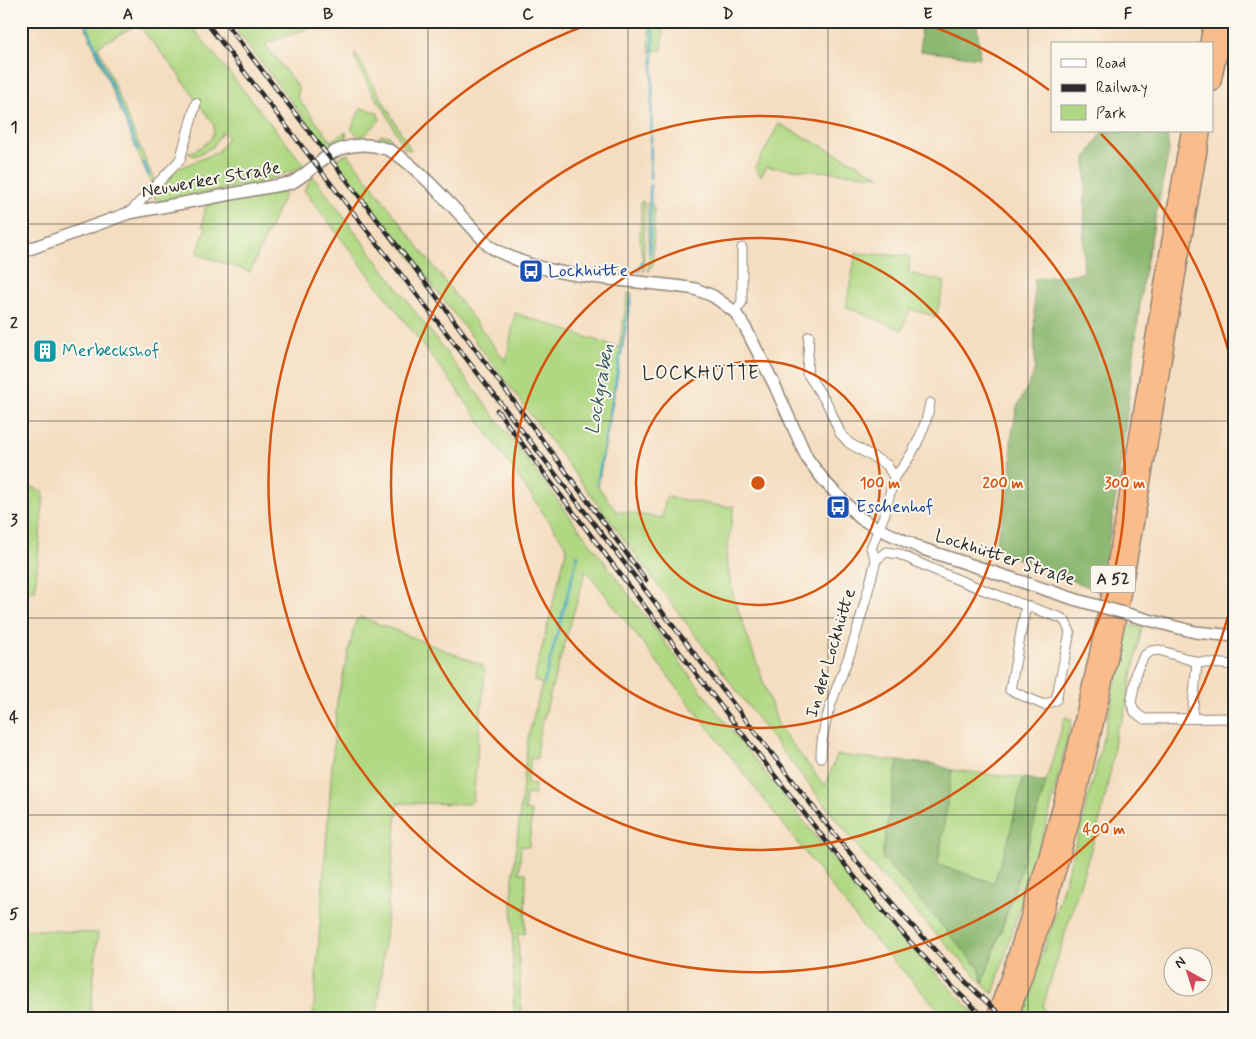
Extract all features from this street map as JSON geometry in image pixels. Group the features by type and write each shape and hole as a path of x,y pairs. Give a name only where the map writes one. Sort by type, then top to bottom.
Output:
{"highway":[{"path":"1208,42 1213,21"},
{"path":"1214,73 1225,21"},
{"name":"A 52","path":"995,1018 1046,863 1093,674 1123,524 1190,132"},
{"name":"A 52","path":"1009,1018 1060,867 1106,678 1136,524 1202,132"},
{"path":"1016,1018 1028,966"}],"street":[{"name":"Neuwerker Straße","path":"129,213 180,160 196,103"},
{"name":"Neuwerker Straße","path":"22,251 129,213 291,183 302,178 333,153 365,144 387,149 407,162 493,249"},
{"path":"736,312 742,302 742,248"},
{"name":"Lockhütter Straße","path":"493,249 533,264 577,275 695,289 712,296 736,312 774,384 807,458 860,518 879,529 923,549 1077,600 1195,632 1235,636"},
{"path":"809,336 807,373 828,405 840,433 849,443 887,465 894,477 911,453 928,413 930,403"},
{"name":"In der Lockhütte","path":"821,756 823,735 850,653 876,560 871,548 879,529 894,477"},
{"path":"876,560 886,552 900,554 1000,598 1026,606 1061,618 1065,621 1070,632 1056,700 1044,705 1010,690 1026,606"},
{"path":"1235,664 1197,662 1159,650 1151,651 1144,656 1137,670 1131,704 1135,712 1144,719 1235,718"},
{"path":"1192,718 1197,662"}],"green space":[{"path":"83,21 187,21 305,166 260,183 158,202 154,197 155,191 177,169 218,152 228,137 222,132 213,147 195,156 188,153 203,146 210,140 214,131 214,125 173,67 140,27 139,29 135,26 98,46 154,180 151,184"},
{"path":"229,21 329,21 265,44 298,87 298,98 331,141 346,132 347,139 330,152"},
{"path":"648,21 664,21 662,50 650,51"},
{"path":"920,21 977,21 980,58 921,51"},
{"path":"355,53 411,150 404,148 383,107 372,93 355,59"},
{"path":"361,108 377,112 380,120 360,137 351,129"},
{"path":"779,124 880,176 766,167 761,176 755,168"},
{"path":"1102,132 1167,132 1169,151 1143,279 1121,462 1101,592 994,549 1012,479 1011,439 1017,407 1033,376 1035,366 1034,279 1083,273 1086,158"},
{"path":"382,135 389,136 394,144 391,146 379,142 378,138"},
{"path":"348,154 506,362 515,313 619,348 628,293 632,293 598,486 616,511 662,518 666,497 727,507 734,506 726,557 733,595 779,727 825,786 837,755 898,761 882,857 979,968 983,982 1005,920 1065,717 1072,719 1049,815 993,994 876,870 763,726 499,372 335,159"},
{"path":"313,176 719,714 869,904 979,1018 946,1018 862,926 586,570 538,739 537,759 531,758 527,783 535,785 534,795 526,794 525,810 532,812 529,847 521,846 519,873 526,873 525,934 518,933 521,1013 528,1014 528,1018 514,1018 512,887 528,738 542,684 534,680 567,547 456,388 304,190"},
{"path":"286,192 250,272 197,254 206,227 202,226 206,205"},
{"path":"641,201 644,202 644,272 640,241"},
{"path":"647,203 652,204 654,209 653,266 649,267 649,272"},
{"path":"856,253 909,256 909,273 945,282 936,317 910,309 902,330 846,307"},
{"path":"21,483 44,492 35,591 21,591"},
{"path":"361,617 482,665 485,671 473,800 469,804 398,803 377,1018 313,1018 337,701 356,620"},
{"path":"1127,625 1142,627 1123,719 1116,730 1112,764 1101,816 1043,1006 1047,1018 1020,1018 1053,921 1081,823 1106,725"},
{"path":"898,761 935,764 952,770 938,865 994,883 1010,834 1023,778 1046,782 1019,875 983,983 979,968 882,857"},
{"path":"952,770 1023,778 1010,834 994,883 938,865"},
{"path":"21,929 98,933 90,1018 21,1018"}],"waterway":[{"path":"85,21 138,150"},
{"name":"Lockgraben","path":"649,21 653,33 650,179"},
{"path":"144,163 149,176"},
{"name":"Lockgraben","path":"650,185 650,254"},
{"name":"Lockgraben","path":"639,271 642,261"},
{"name":"Lockgraben","path":"597,484 631,298"},
{"name":"Lockgraben","path":"544,683 578,555"}],"railway":[{"path":"205,21 831,830 935,951 1004,1018"},
{"path":"224,21 433,292 646,580"},
{"path":"497,410 722,708 837,855 893,923 985,1018"}],"place":[{"name":"Lockhütte","path":"531,271"},
{"name":"Merbeckshof","path":"45,351"},
{"name":"Eschenhof","path":"838,507"}],"district":[{"name":"LOCKHÜTTE","path":"701,373"}]}
